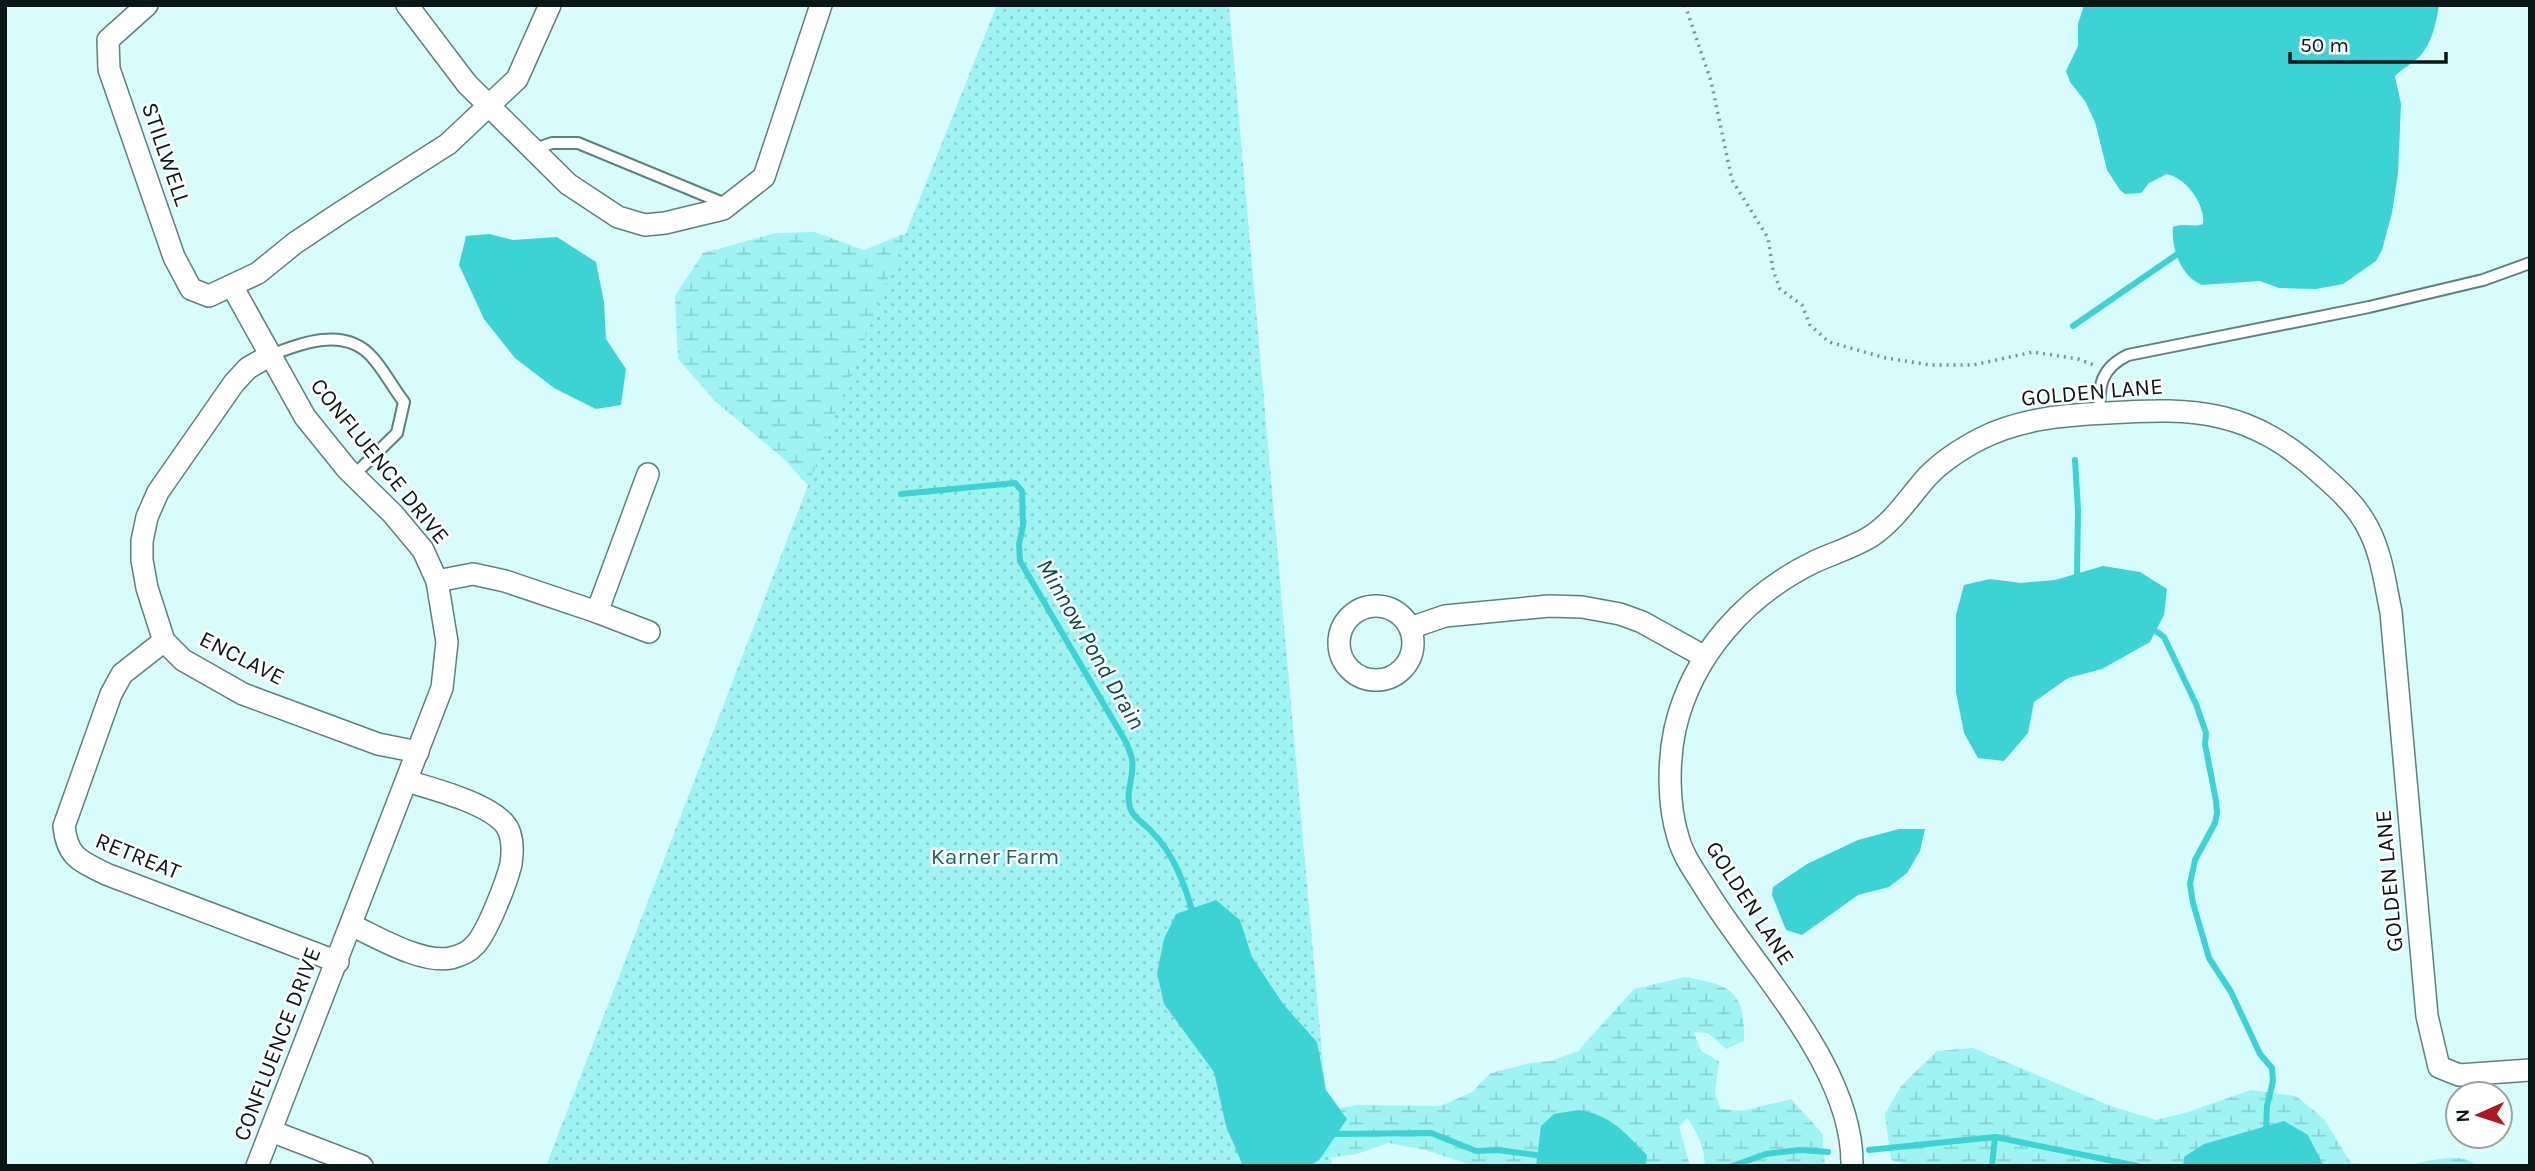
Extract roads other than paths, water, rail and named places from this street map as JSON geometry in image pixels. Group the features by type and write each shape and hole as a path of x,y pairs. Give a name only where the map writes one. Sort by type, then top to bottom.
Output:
{"street":[{"name":"STILLWELL","path":"147,5 108,40 109,69 174,257 191,289 209,296 232,286"},
{"path":"407,5 467,84 568,184 618,217 645,225 723,209 764,177 821,5"},
{"path":"232,286 258,272 340,213 448,144 517,79 550,5"},
{"name":"CONFLUENCE DRIVE","path":"232,286 305,417 354,475 424,550 437,581 447,642 442,688 257,1166"},
{"name":"ENCLAVE","path":"269,356 248,368 214,409 197,439 168,476 146,517 142,560 147,588 164,641 183,660 243,694 378,744 418,752"},
{"name":"GOLDEN LANE","path":"1853,1166 1848,1124 1838,1092 1818,1054 1714,904 1687,859 1678,838 1672,810 1671,761 1674,733 1682,705 1705,657 1721,634 1741,613 1770,589 1811,563 1868,538 1883,527 1930,473 1948,457 1982,438 2017,424 2100,413 2164,409 2207,413 2244,422 2274,436 2305,459 2357,510 2369,530 2379,556 2391,612 2427,1016 2439,1067 2459,1075 2530,1070"},
{"path":"597,612 648,474"},
{"path":"437,581 473,574 505,581 649,632"},
{"path":"1410,628 1445,616 1549,606 1582,607 1620,614 1642,622 1705,657"},
{"name":"RETREAT","path":"164,641 122,674 111,694 64,826 65,842 76,859 106,874 338,962"},
{"path":"351,925 403,949 447,959 460,956 474,948 489,920 510,864 510,833 503,822 460,797 407,781"},
{"path":"271,1131 362,1166"}],"lane":[{"path":"532,150 552,143 578,143 728,205"},
{"path":"2100,413 2099,386 2104,373 2117,360 2144,350 2369,307 2483,280 2530,263"},
{"path":"269,356 298,344 324,339 349,342 371,356 404,402 397,433 354,475"}],"waterway":[{"path":"2073,326 2176,255"},
{"path":"2075,460 2078,510 2077,575 2082,578"},
{"name":"Minnow Pond Drain","path":"901,494 1015,483 1022,491 1020,561 1127,744 1133,765 1130,808 1173,860 1193,914"},
{"path":"2150,627 2164,637 2196,704 2206,733 2205,744 2217,813 2215,823 2195,860 2190,884 2209,958 2231,992 2260,1054 2272,1068 2273,1081 2267,1106 2266,1132"},
{"name":"Minnow Pond Drain","path":"1330,1134 1431,1133 1476,1151 1497,1150 1543,1156"},
{"name":"Minnow Pond Drain","path":"1869,1150 1995,1137 2138,1166"},
{"path":"1992,1166 1995,1137"},
{"name":"Minnow Pond Drain","path":"1732,1166 1766,1154 1800,1150 1828,1152"}],"park label":[{"name":"Karner Farm","path":"995,856"}]}
